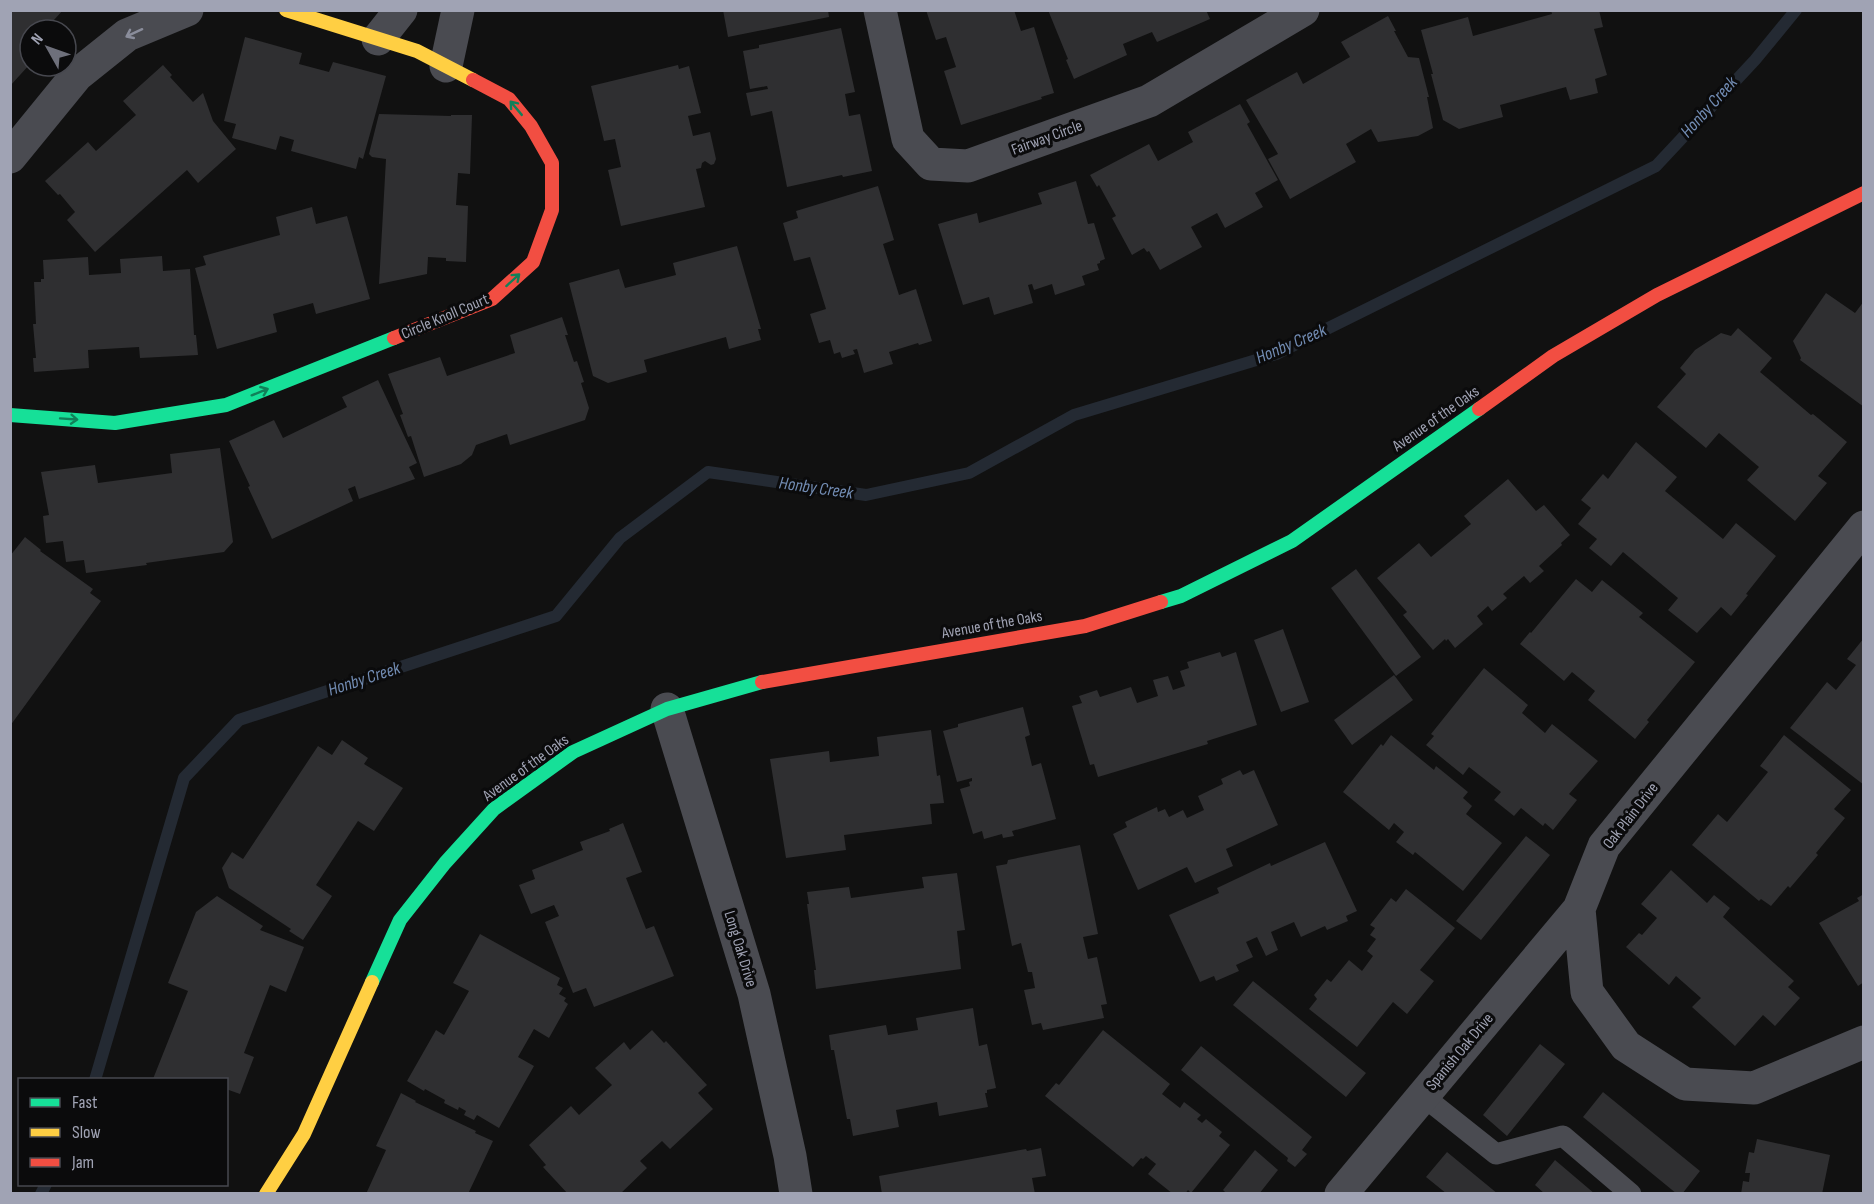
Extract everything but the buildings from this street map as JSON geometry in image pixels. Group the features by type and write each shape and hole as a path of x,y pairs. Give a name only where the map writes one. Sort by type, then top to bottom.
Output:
{"street":[{"path":"10,158 77,75 127,35 188,10"},
{"name":"Circle Knoll Court","path":"10,415 115,423 226,405 492,299 533,262 552,210 552,163 531,126 509,99 417,51 286,10"},
{"path":"378,39 401,10"},
{"path":"446,66 458,10"},
{"name":"Fairway Circle","path":"880,10 908,140 931,164 968,166 1149,101 1303,10"},
{"name":"Avenue of the Oaks","path":"266,1194 304,1134 400,920 445,864 494,809 573,752 667,709 771,679 1085,626 1181,596 1293,541 1553,356 1657,295 1863,193"},
{"name":"Oak Plain Drive","path":"1863,527 1604,846 1579,909 1587,992 1626,1046 1685,1083 1754,1088 1863,1042"},
{"name":"Long Oak Drive","path":"667,709 754,994 790,1156 796,1194"},
{"name":"Spanish Oak Drive","path":"1341,1194 1579,909"}],"lane":[{"path":"1423,1096 1496,1154 1563,1136 1630,1194"}],"waterway":[{"name":"Honby Creek","path":"96,1078 184,778 239,720 556,616 620,538 708,472 866,495 969,473 1074,415 1276,354 1656,166 1755,60 1796,10"},
{"name":"Honby Creek","path":"41,1194 45,1186"}],"traffic: fast":[{"path":"10,415 115,423 226,405 394,338"},
{"path":"1161,602 1181,596 1292,541 1479,409"},
{"path":"372,982 400,920 445,863 494,809 573,752 667,709 762,682"}],"traffic: slow":[{"path":"286,10 417,51 473,80"},
{"path":"266,1194 304,1134 372,982"}],"traffic: jam":[{"path":"394,338 492,299 533,262 552,210 552,163 531,126 509,99 473,80"},
{"path":"1479,409 1553,356 1657,295 1864,193"},
{"path":"762,682 1085,626 1161,602"}]}
